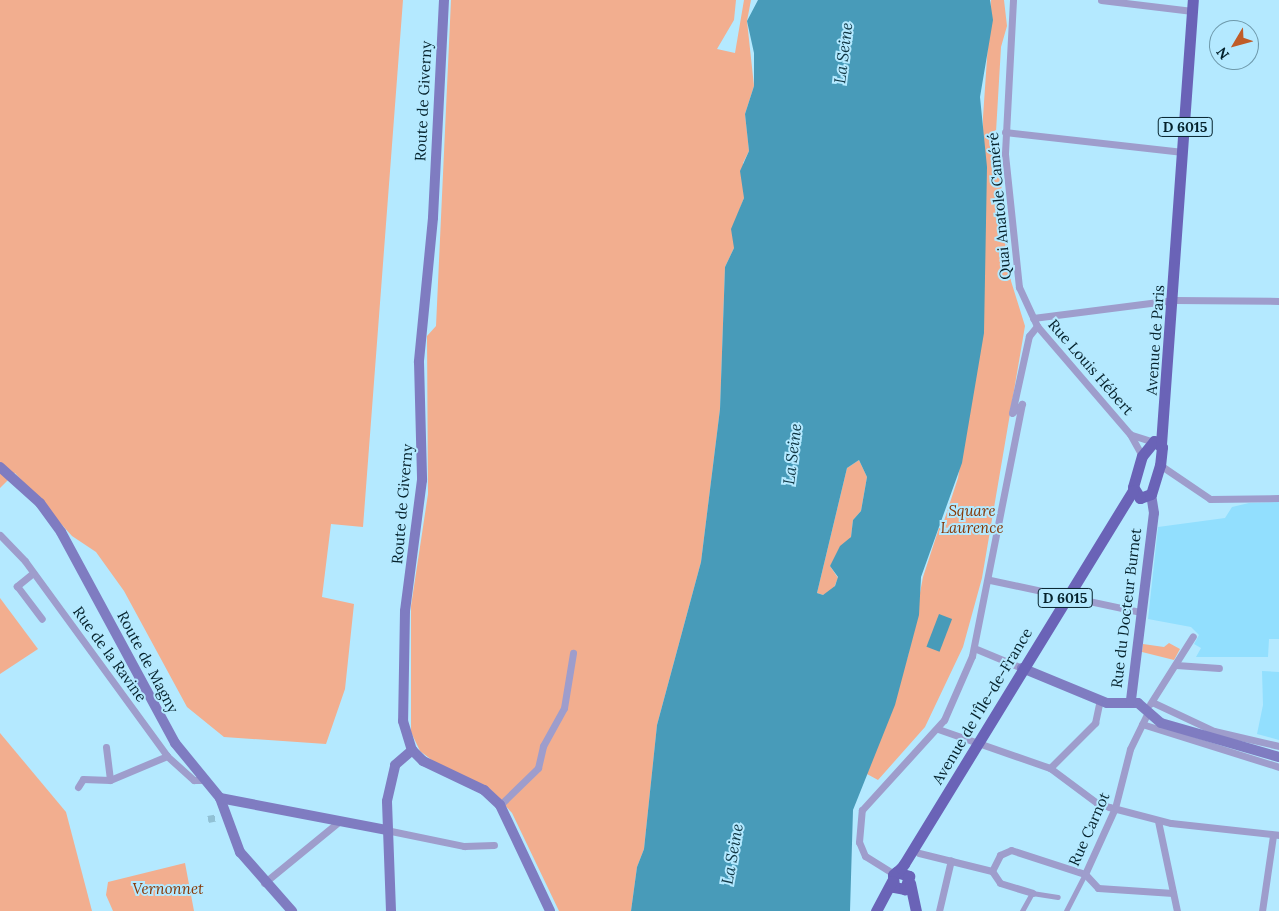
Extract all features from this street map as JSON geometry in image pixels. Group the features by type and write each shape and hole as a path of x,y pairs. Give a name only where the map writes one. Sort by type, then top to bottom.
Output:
{"main road":[{"name":"Route de Giverny","path":"412,750 402,721 405,611 422,480 419,362 433,218 444,0"},
{"name":"Avenue de Paris","path":"1156,443 1161,427 1174,300 1180,151 1190,5"},
{"name":"Avenue de l'Île-de-France","path":"1141,496 1142,456 1156,443"},
{"name":"Avenue de l'Île-de-France","path":"900,881 928,823 1066,598 1107,527 1141,496 1160,465 1156,443"},
{"name":"Route de Magny","path":"0,467 40,503 61,532 175,743 220,798 222,816 240,852 264,883 292,911"},
{"name":"Rue du Docteur Burnet","path":"1130,700 1153,519 1141,496"},
{"path":"1022,668 1100,700 1117,704 1130,700 1143,719 1279,758"},
{"path":"391,911 386,830 395,765 412,750 436,769 484,790 500,805 550,911"},
{"path":"220,798 386,830"},
{"name":"Avenue de l'Île-de-France","path":"900,881 919,852 928,823"},
{"path":"900,881 911,897 916,911"},
{"name":"D 6015","path":"876,911 886,894 900,881"}],"street":[{"name":"Quai Anatole Caméré","path":"1013,0 1005,132 1019,287 1033,318"},
{"path":"1102,0 1138,5 1190,5"},
{"path":"1005,132 1180,151"},
{"path":"1033,318 1174,300 1279,301"},
{"name":"Rue Louis Hébert","path":"1033,318 1037,326 1130,434 1142,456"},
{"path":"900,881 865,856 860,836 864,806 938,729 974,648 990,580 1022,404 1012,413 1029,336 1037,326"},
{"name":"Rue Louis Hébert","path":"1130,434 1156,443"},
{"path":"1160,465 1210,499 1222,501 1279,498"},
{"name":"Rue de la Ravine","path":"0,535 33,573 167,756 194,780 204,780"},
{"path":"33,573 17,586 42,619"},
{"path":"990,580 1066,598 1140,612"},
{"name":"Rue Carnot","path":"1066,911 1115,808 1143,719 1193,636"},
{"path":"974,648 1022,668"},
{"path":"500,805 538,768 543,746 564,708 572,652"},
{"path":"1176,665 1219,668"},
{"path":"1050,768 1095,723 1100,700"},
{"path":"1152,702 1206,728 1279,746"},
{"path":"1143,719 1279,767"},
{"path":"938,729 1050,768 1097,803 1158,821 1276,836 1262,911"},
{"path":"106,747 110,780"},
{"path":"78,787 84,780 110,780 167,756"},
{"path":"264,883 341,820"},
{"path":"1158,821 1177,911"},
{"path":"386,830 464,846 494,845"},
{"path":"992,871 1000,855 1011,850 1085,874 1098,888 1174,893"},
{"path":"919,852 992,871 1000,883 1032,893 1058,897"},
{"path":"940,911 951,860"},
{"path":"1022,911 1032,893"}],"shaded area":[{"path":"1279,502 1279,639 1269,639 1268,657 1196,657 1201,648 1194,644 1199,635 1191,627 1148,619 1158,527 1225,518 1232,507 1249,503"},
{"path":"1262,671 1279,672 1279,740 1257,734 1263,705"}],"green space":[{"path":"0,0 403,0 363,527 331,524 322,597 354,604 345,689 326,744 224,737 187,707 124,591 96,552 72,536 15,473 0,488"},
{"path":"451,0 736,0 734,20 717,49 735,53 744,0 751,0 747,21 754,86 745,114 749,151 743,163 744,198 734,224 734,248 725,267 720,409 701,562 657,725 644,849 637,867 631,911 559,911 512,813 489,788 437,764 420,751 411,732 411,606 428,494 427,336 436,326"},
{"name":"Square Laurence","path":"991,0 1004,0 1007,26 1001,47 996,132 1011,281 1025,326 982,578 963,647 925,727 878,780 867,774 908,656 923,577 939,528 950,530 942,527 958,478 984,314 983,117"},
{"path":"859,460 867,477 861,511 853,520 851,537 830,566 838,578 833,590 823,595 817,593 847,468"},
{"path":"0,598 38,649 0,674"},
{"path":"1169,643 1180,649 1174,660 1142,652 1143,644 1164,647"},
{"path":"0,733 66,812 92,911 0,911"},
{"name":"Vernonnet","path":"185,863 194,911 113,911 106,895 108,882"}],"water":[{"name":"La Seine","path":"758,0 990,0 993,20 980,97 987,167 984,333 962,463 921,577 919,615 895,705 853,810 850,911 631,911 637,867 644,849 657,725 701,562 720,409 725,267 734,248 731,229 744,198 740,171 749,151 745,114 754,86 754,53 747,21","holes":["859,460 867,477 861,511 853,520 851,537 840,546 830,566 838,577 835,586 823,595 817,593 847,468"]},
{"path":"939,614 952,619 940,652 926,647"}],"tunnel":[{"path":"208,819 218,817"}]}
